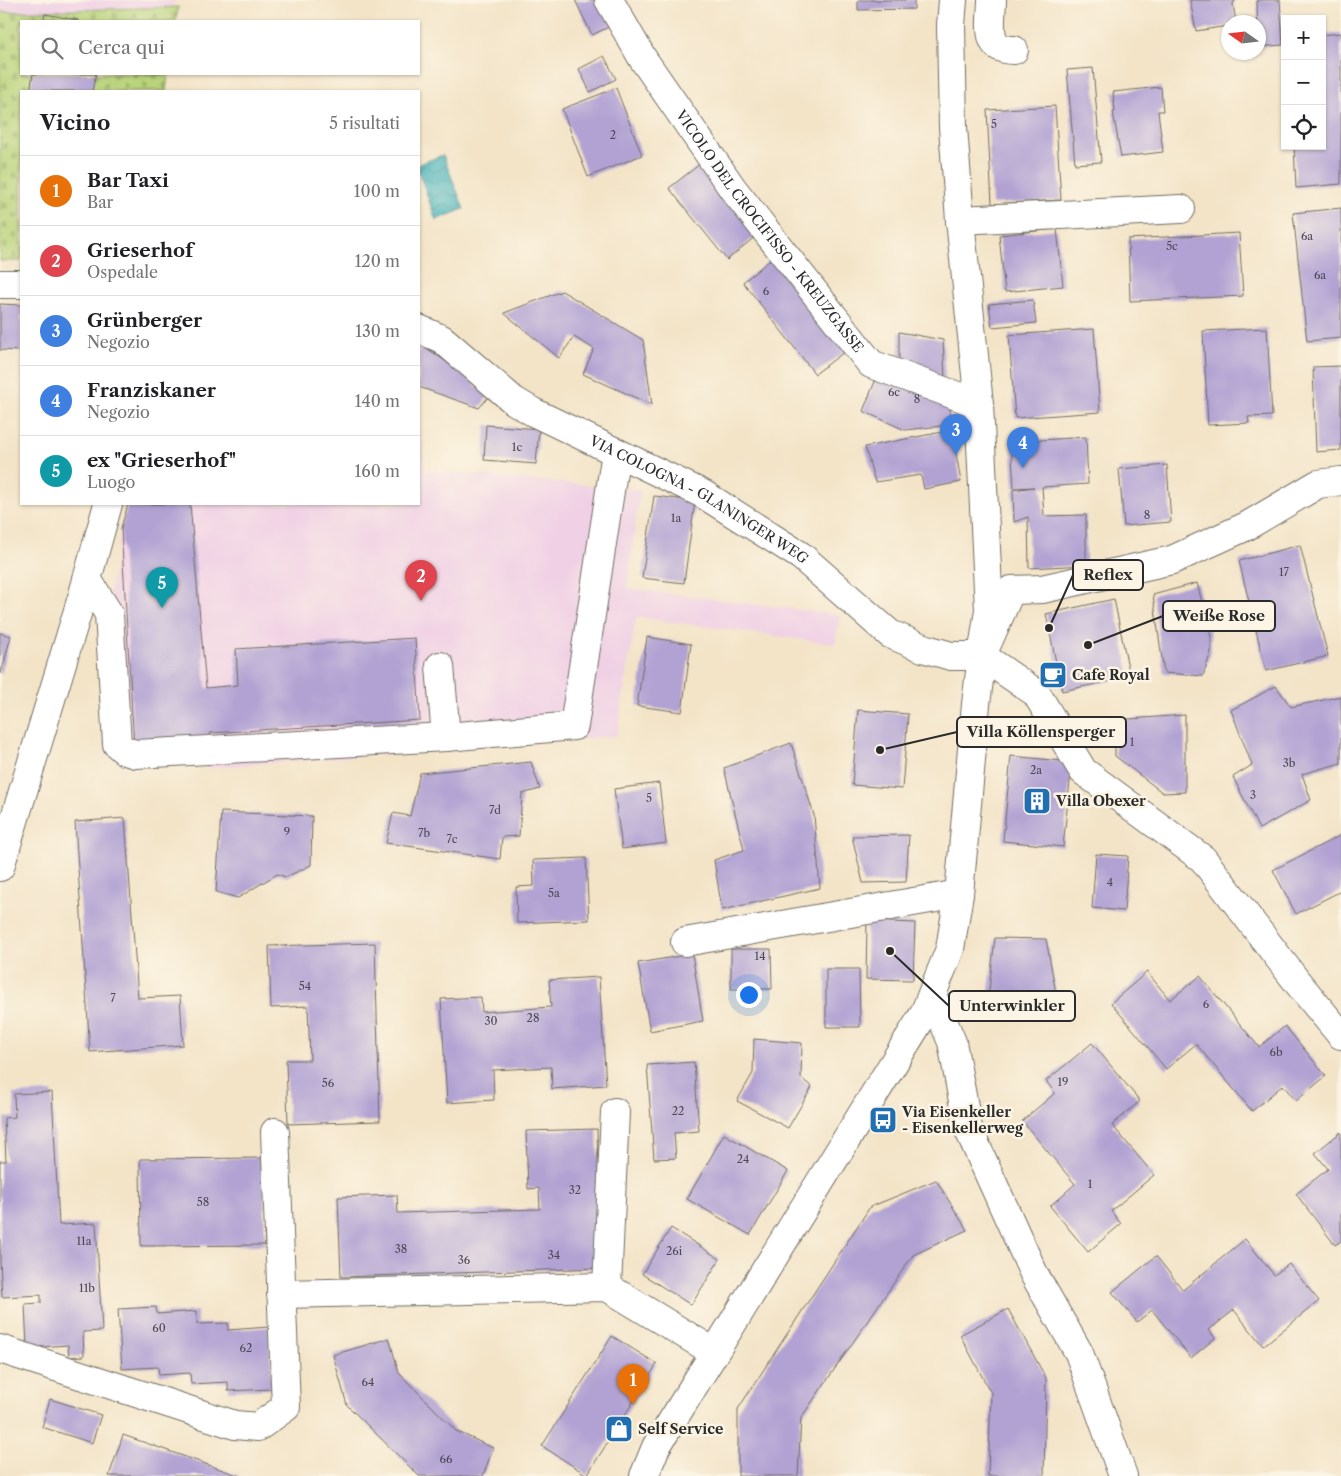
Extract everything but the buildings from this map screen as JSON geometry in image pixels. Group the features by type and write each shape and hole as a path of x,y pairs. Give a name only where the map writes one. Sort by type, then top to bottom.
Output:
{"street":[{"name":"VICOLO DEL CROCIFISSO - KREUZGASSE","path":"609,0 643,59 733,188 871,364 979,404"},
{"path":"644,1476 656,1447 924,1014 950,949 959,894 982,656 989,610 979,404 960,220 953,112 951,25 953,0"},
{"path":"992,0 992,37 997,46 1006,50 1014,50"},
{"path":"960,220 1181,209"},
{"path":"0,284 20,284"},
{"name":"VIA COLOGNA - GLANINGER WEG","path":"420,329 442,339 513,400 533,412 703,494 801,556 890,634 923,648 950,656 982,656"},
{"path":"87,579 109,614 117,744 125,751 136,754 446,737 574,726 616,452"},
{"path":"982,656 1011,590 1042,589 1172,560 1247,526 1318,484 1341,481"},
{"path":"0,867 108,505"},
{"path":"982,656 1036,693 1083,771 1202,859 1298,983 1341,1035"},
{"path":"440,666 446,737"},
{"path":"685,942 959,894"},
{"path":"932,994 952,1042 968,1128 1034,1274 1079,1353 1123,1476"},
{"path":"607,1287 615,1112"},
{"path":"0,1349 235,1425 258,1427 286,1407 275,1132"},
{"path":"282,1294 607,1287 714,1352"}],"shaded area":[{"path":"0,0 176,0 171,7 2,12 0,15"},
{"path":"420,428 425,470 640,490 627,588 840,615 835,644 636,617 617,736 206,768 203,762 119,763 106,753 99,714 102,637 121,528 128,505 420,505"}],"green space":[{"path":"178,7 176,20 20,20 20,75 168,75 166,90 20,90 20,261 0,261 0,15 2,12"}],"water":[{"path":"443,155 464,209 436,220 420,176 420,164"}],"place":[{"name":"Grünberger","path":"956,455"},
{"name":"Franziskaner","path":"1023,468"},
{"name":"Grieserhof","path":"421,601"},
{"name":"ex \"Grieserhof\"","path":"162,608"},
{"name":"Reflex","path":"1049,628"},
{"name":"Weiße Rose","path":"1088,645"},
{"name":"Cafe Royal","path":"1053,675"},
{"name":"Villa Köllensperger","path":"880,750"},
{"name":"Villa Obexer","path":"1037,801"},
{"name":"Unterwinkler","path":"890,951"},
{"name":"Via Eisenkeller - Eisenkellerweg","path":"883,1120"},
{"name":"Bar Taxi","path":"633,1405"},
{"name":"Self Service","path":"619,1429"}]}
